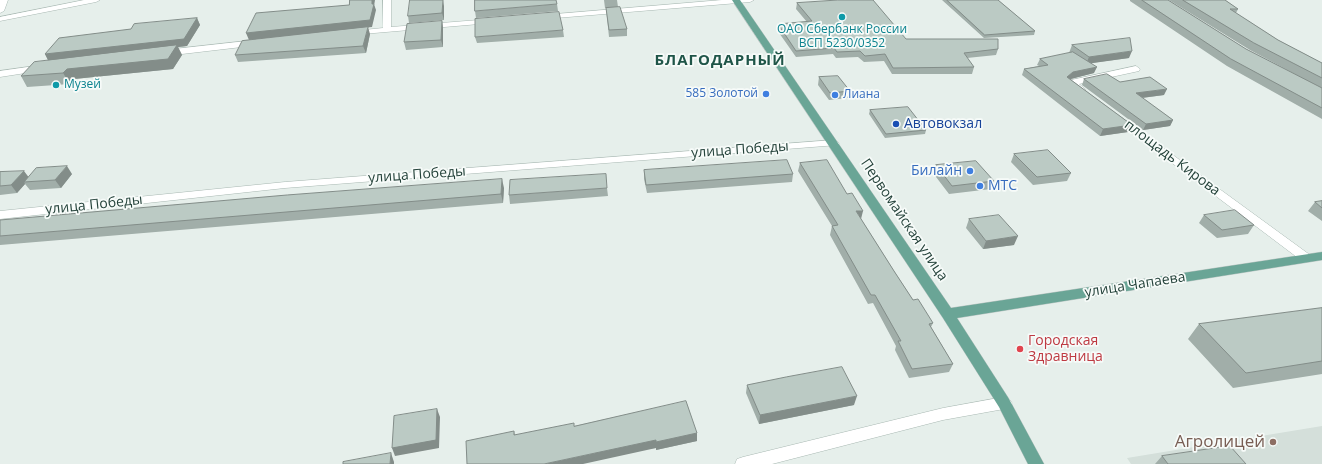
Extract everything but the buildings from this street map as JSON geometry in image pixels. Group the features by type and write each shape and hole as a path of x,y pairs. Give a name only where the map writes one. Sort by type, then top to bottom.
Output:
{"main road":[{"name":"Первомайская улица","path":"736,0 834,143 948,314 1004,403 1036,464"},
{"name":"улица Чапаева","path":"948,314 1322,256"}],"street":[{"path":"0,1 4,0"},
{"path":"0,11 4,0"},
{"path":"0,18 96,0"},
{"path":"387,0 387,29"},
{"path":"538,17 750,0"},
{"path":"347,33 498,20"},
{"path":"157,54 268,42"},
{"path":"0,74 54,66"},
{"path":"1090,97 1071,83 1136,69"},
{"name":"площадь Кирова","path":"1110,111 1306,258"},
{"name":"улица Победы","path":"0,215 285,185 834,143"},
{"path":"743,464 943,414 1004,403"}],"shaded area":[{"name":"Агролицей","path":"1322,426 1322,464 1131,464 1127,458"}],"place":[{"name":"ОАО Сбербанк России ВСП 5230/0352","path":"842,17"},
{"name":"Музей","path":"56,85"},
{"name":"585 Золотой","path":"766,94"},
{"name":"Лиана","path":"835,95"},
{"name":"Автовокзал","path":"896,124"},
{"name":"Билайн","path":"970,171"},
{"name":"МТС","path":"980,186"},
{"name":"Городская Здравница","path":"1020,349"},
{"name":"Агролицей","path":"1273,442"}],"district":[{"name":"БЛАГОДАРНЫЙ","path":"720,61"}]}
